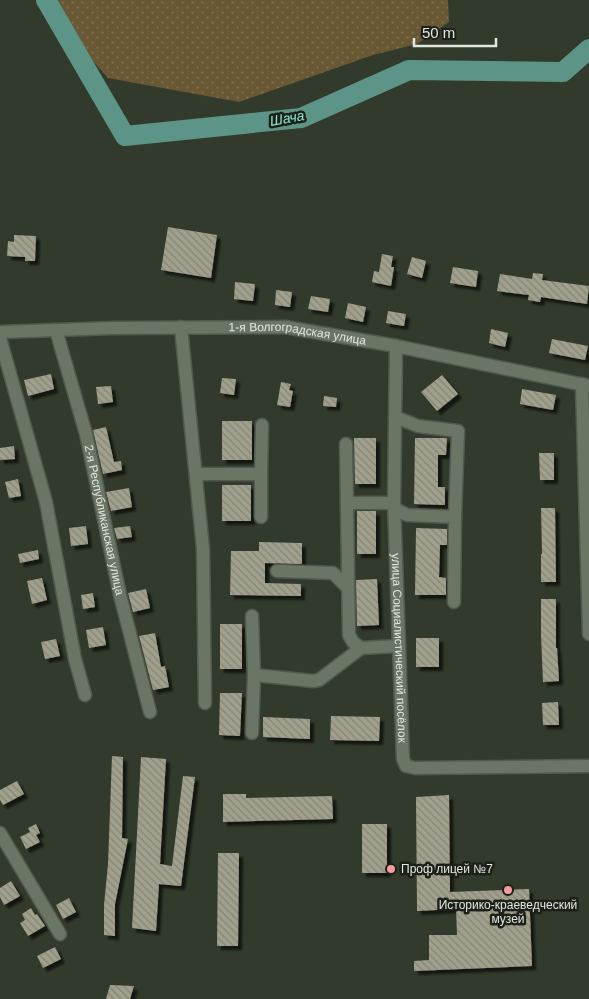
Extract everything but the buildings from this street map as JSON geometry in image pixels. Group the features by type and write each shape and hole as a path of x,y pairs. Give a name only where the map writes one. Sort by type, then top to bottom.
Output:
{"street":[{"path":"181,327 203,549 205,703"},
{"name":"1-я Волгоградская улица","path":"0,332 113,328 286,327 396,346 586,385"},
{"name":"2-я Республиканская улица","path":"56,330 86,434 120,595 150,712"},
{"path":"0,338 46,502 75,659 85,695"},
{"name":"улица Социалистический посёлок","path":"396,346 394,506 403,759 406,766 415,768 589,766"},
{"path":"586,385 589,634"},
{"path":"395,417 418,426 458,431 454,602"},
{"path":"261,517 262,425"},
{"path":"346,444 349,635 353,642 361,648"},
{"path":"196,474 261,474"},
{"path":"347,502 394,506 407,515 455,517"},
{"path":"277,571 333,573 348,588"},
{"path":"252,616 254,675 252,733"},
{"path":"254,675 319,680 361,648 399,646"},
{"path":"0,833 60,934"}],"shaded area":[{"path":"39,0 448,0 449,22 417,44 373,55 239,102 108,78"}],"waterway":[{"name":"Шача","path":"46,0 125,136 301,118 409,70 563,72 589,49"}],"place":[{"name":"Проф лицей №7","path":"391,869"},
{"name":"Историко-краеведческий музей","path":"508,890"}]}
